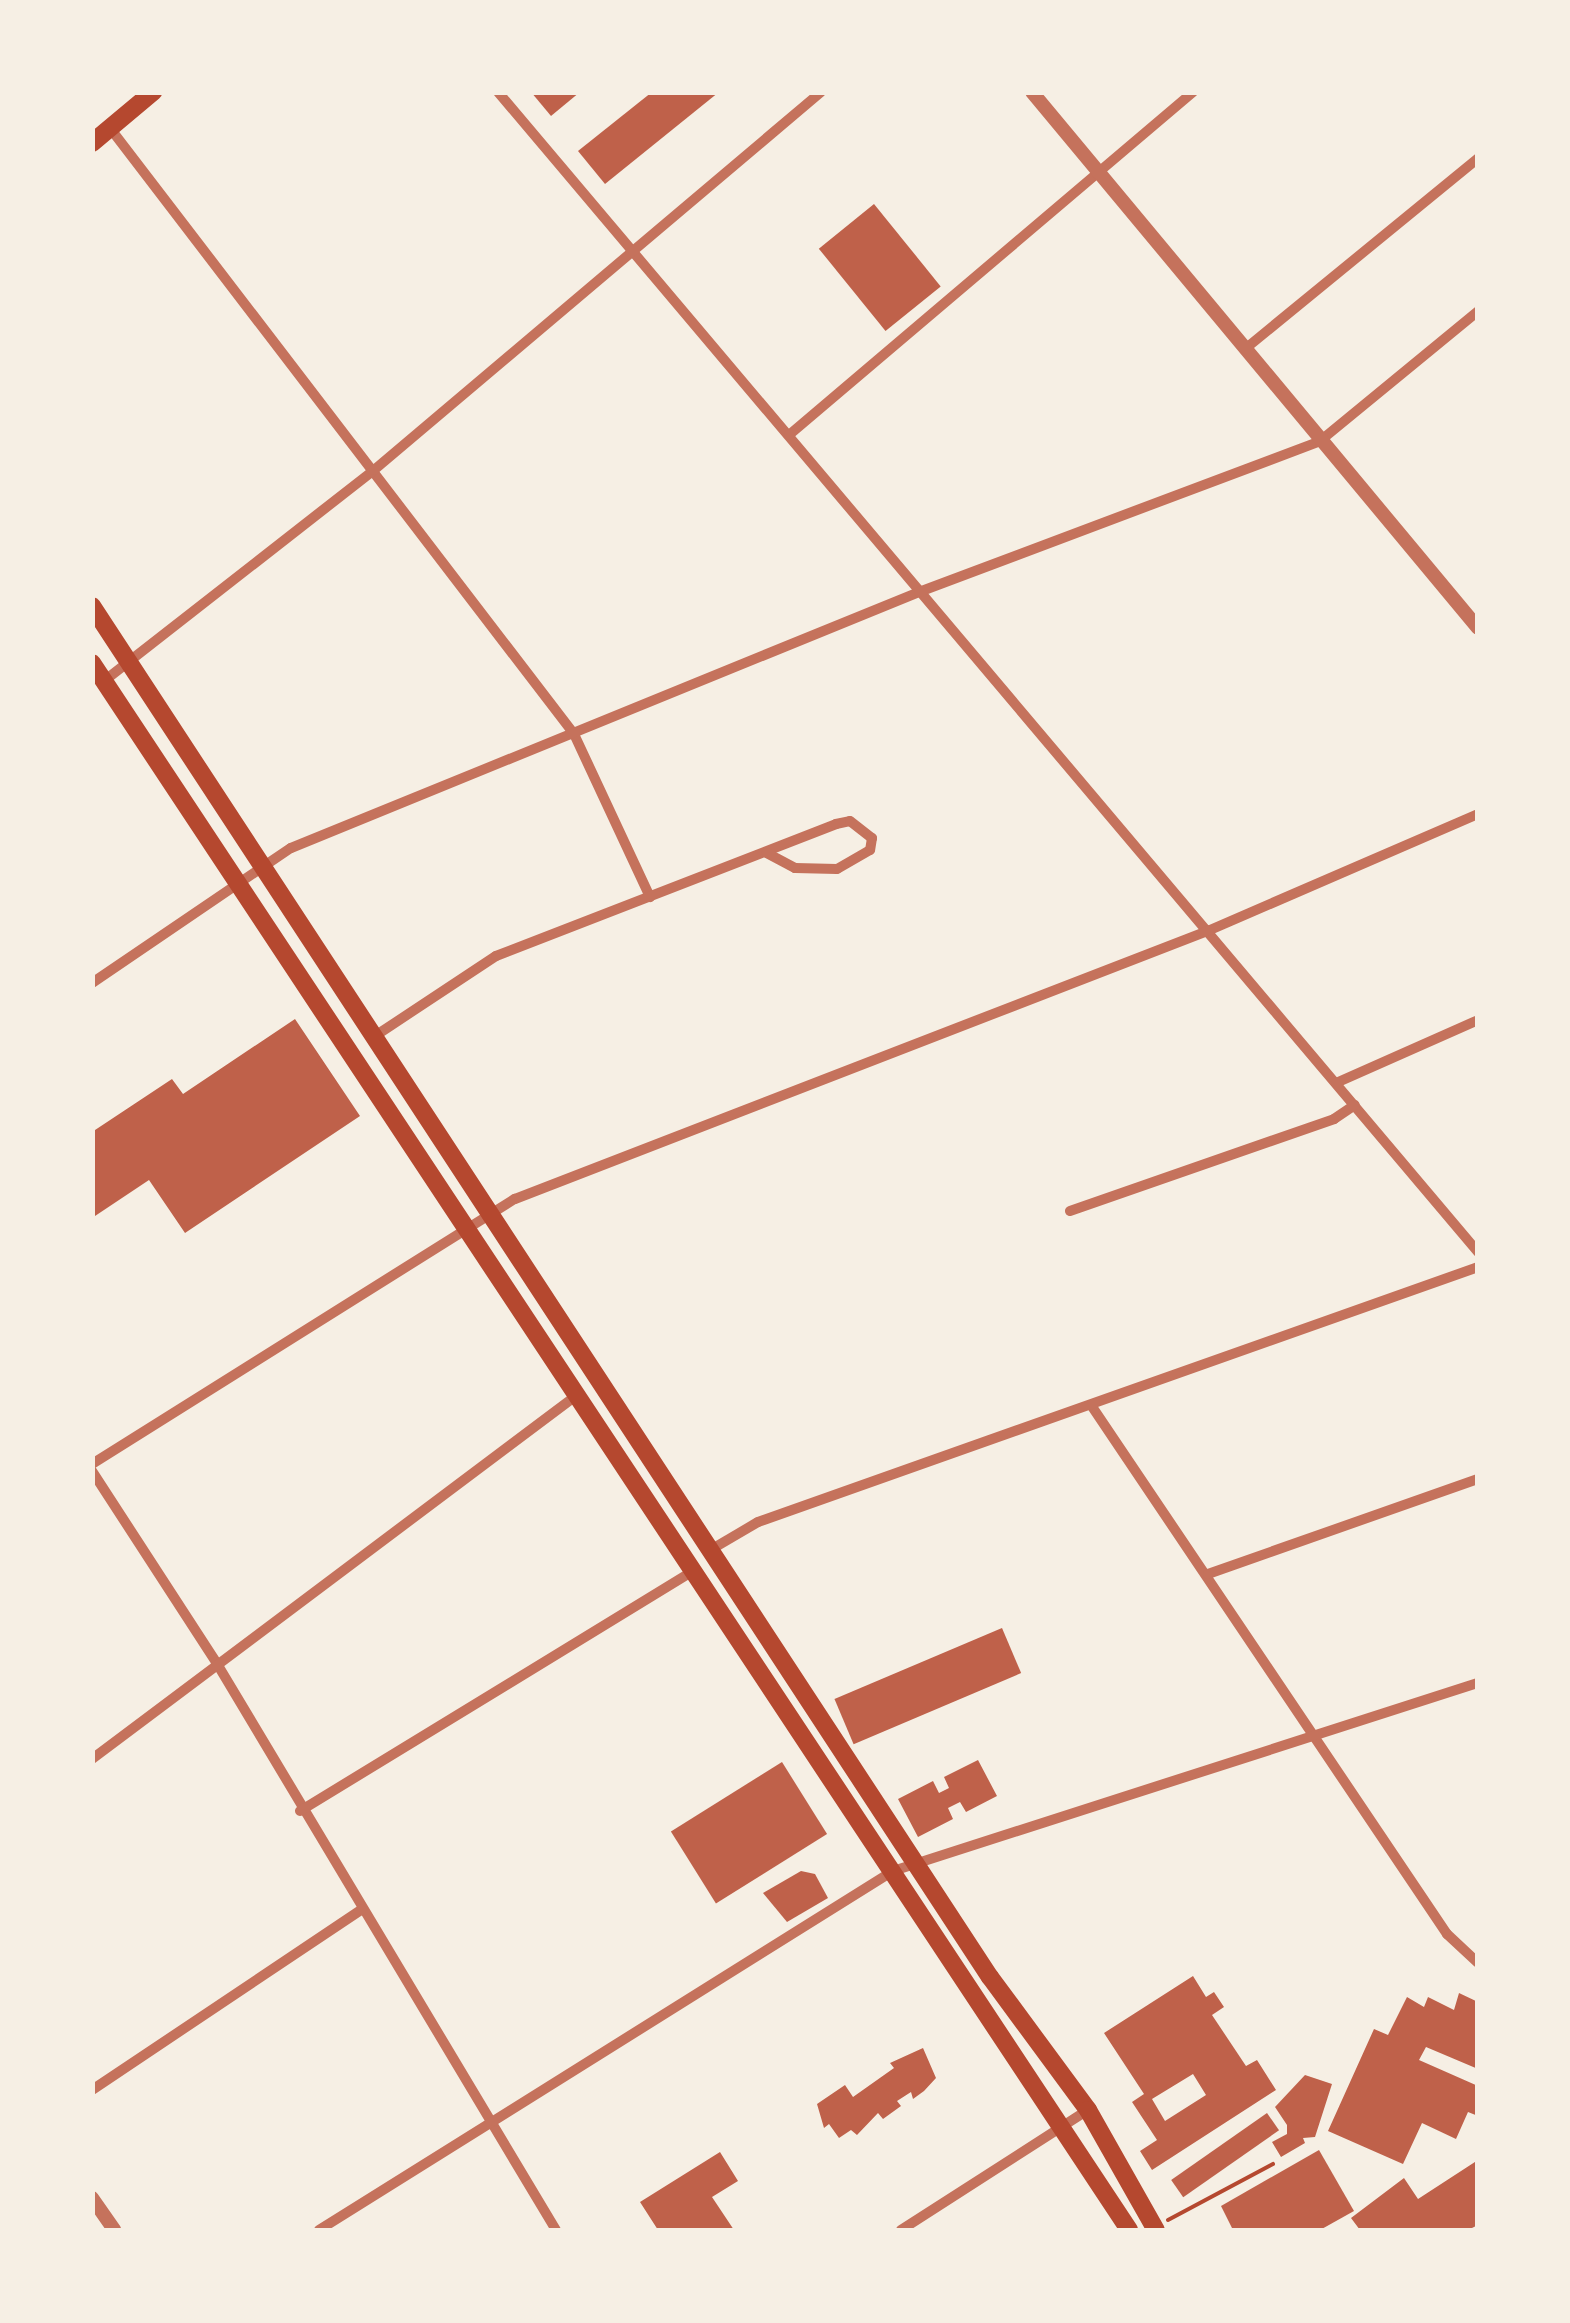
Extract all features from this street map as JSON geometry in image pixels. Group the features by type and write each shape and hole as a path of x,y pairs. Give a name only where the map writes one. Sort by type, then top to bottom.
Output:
{"highway":[{"path":"92,143 154,92"},
{"path":"92,606 917,1860 990,1977 1088,2110 1155,2228"},
{"path":"92,663 242,884 1129,2230"}],"street":[{"path":"498,92 1210,930 1478,1252"},
{"path":"104,681 374,470 822,92"},
{"path":"1032,92 1478,628"},
{"path":"789,435 1193,92"},
{"path":"110,128 574,734 650,897"},
{"path":"1245,349 1478,158"},
{"path":"92,983 291,848 920,592 1320,441 1478,310"},
{"path":"556,2230 300,1811 216,1662 92,1467 490,1211 1210,930 1478,814"},
{"path":"375,1036 476,965 650,897 767,853 850,822 872,838 870,850 837,869 812,872 767,853"},
{"path":"1336,1083 1478,1020"},
{"path":"1070,1212 1334,1119 1355,1105"},
{"path":"712,1549 758,1522 1093,1408 1478,1267"},
{"path":"92,1760 216,1662 577,1395"},
{"path":"1093,1408 1447,1934 1478,1963"},
{"path":"1208,1574 1478,1478"},
{"path":"300,1811 692,1572"},
{"path":"319,2230 893,1871 917,1860 1318,1738 1478,1683"},
{"path":"92,2090 362,1910"},
{"path":"900,2230 1088,2110"},
{"path":"92,2198 114,2230"}],"path":[{"path":"1155,2228 1274,2164"}],"building":[{"path":"531,92 580,92 551,116"},
{"path":"652,92 719,92 605,184 578,151"},
{"path":"874,204 941,286 886,331 819,249"},
{"path":"295,1019 360,1116 185,1233 149,1180 92,1218 92,1132 172,1079 183,1094"},
{"path":"1002,1628 1021,1673 854,1744 834,1699"},
{"path":"978,1760 997,1796 966,1812 960,1802 948,1808 953,1819 918,1837 898,1799 933,1781 939,1793 949,1788 944,1777"},
{"path":"782,1762 827,1834 716,1904 671,1831"},
{"path":"801,1871 815,1874 828,1898 787,1922 763,1893"},
{"path":"1193,1976 1206,1997 1214,1992 1224,2007 1212,2015 1246,2066 1257,2060 1276,2090 1152,2170 1140,2151 1157,2140 1132,2102 1144,2094 1104,2033","holes":["1193,2074 1206,2095 1165,2121 1152,2099"]},
{"path":"1459,1993 1478,2002 1478,2069 1426,2047 1419,2060 1478,2086 1478,2116 1468,2112 1456,2139 1422,2123 1403,2164 1328,2131 1374,2029 1388,2035 1407,1997 1424,2007 1428,1997 1454,2010"},
{"path":"923,2048 936,2078 924,2091 913,2099 911,2092 897,2101 901,2106 883,2119 878,2113 857,2135 851,2130 839,2138 829,2124 824,2128 817,2104 845,2085 853,2097 894,2068 890,2063"},
{"path":"1305,2075 1332,2084 1315,2137 1303,2138 1305,2143 1281,2157 1272,2142 1287,2134 1287,2125 1275,2107"},
{"path":"1267,2113 1279,2130 1183,2197 1171,2180"},
{"path":"1319,2150 1354,2211 1320,2230 1233,2230 1221,2206"},
{"path":"720,2152 738,2181 712,2197 734,2230 658,2230 640,2202"},
{"path":"1478,2160 1478,2225 1468,2230 1360,2230 1351,2218 1404,2178 1418,2199"}]}
